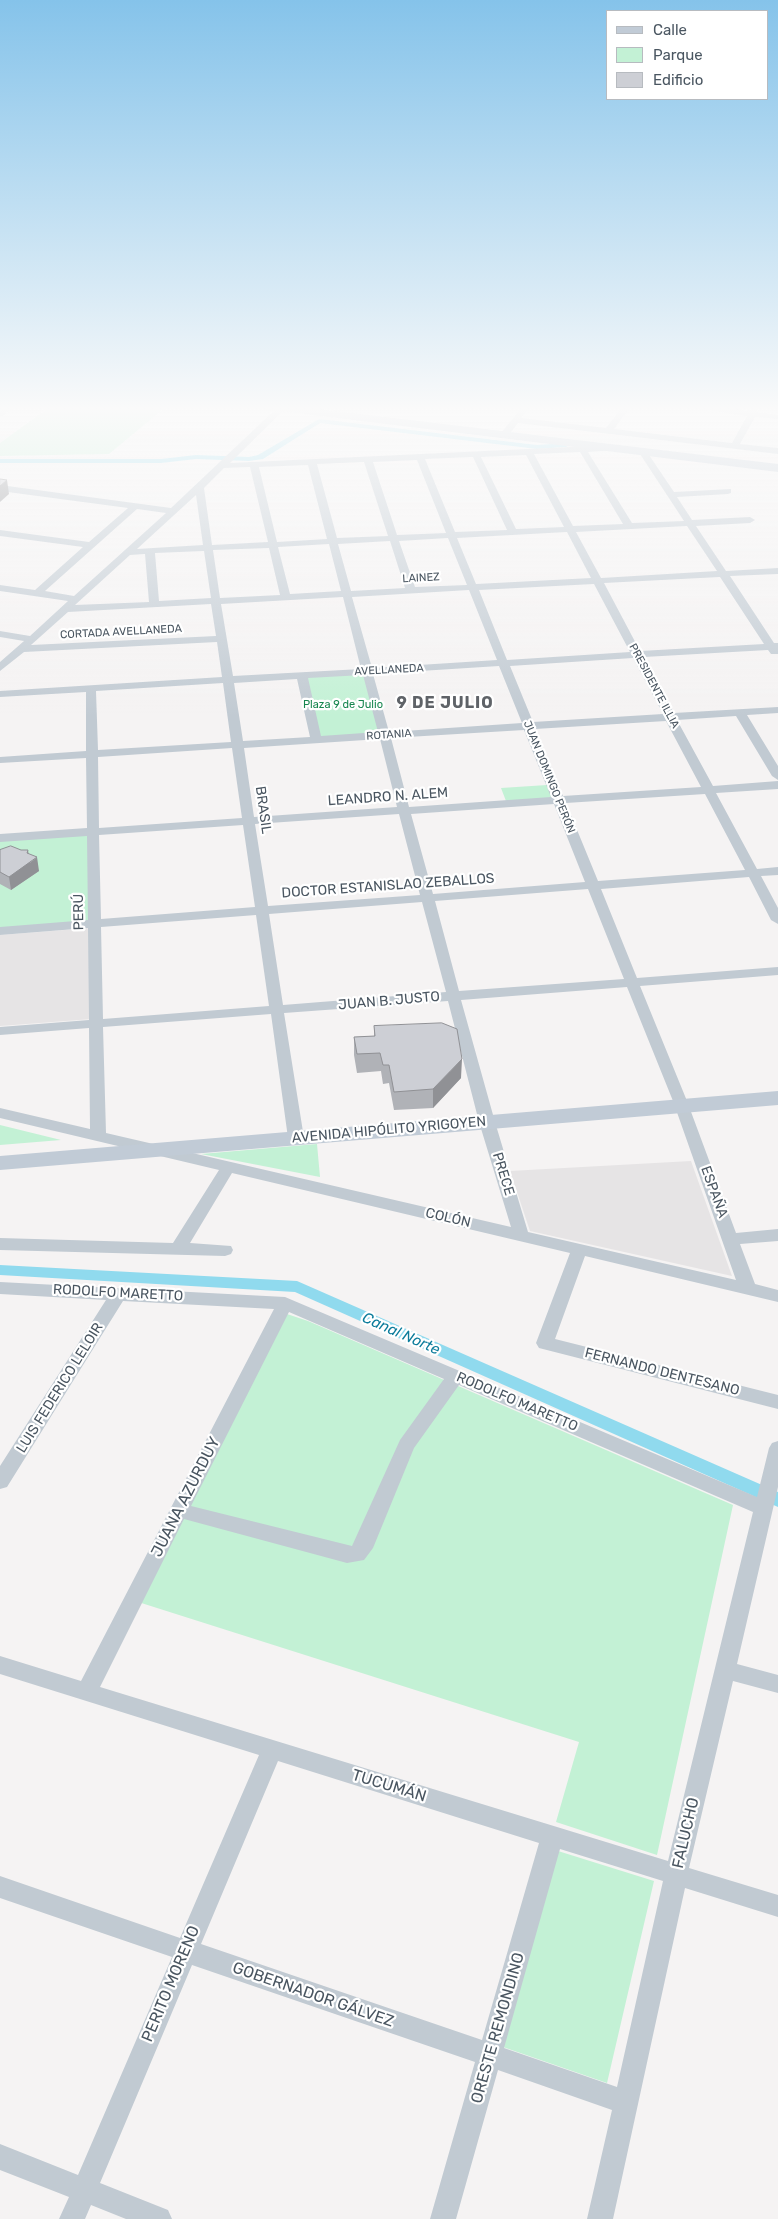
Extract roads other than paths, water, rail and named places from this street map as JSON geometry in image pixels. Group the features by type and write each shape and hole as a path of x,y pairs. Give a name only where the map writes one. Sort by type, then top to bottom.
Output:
{"street":[{"path":"37,593 131,510"},
{"path":"161,510 172,511"},
{"name":"BRASIL","path":"203,510 295,1133"},
{"path":"265,510 286,598"},
{"name":"PRECE","path":"324,510 486,1117 521,1235"},
{"path":"385,510 411,592"},
{"name":"JUAN DOMINGO PERÓN","path":"441,510 680,1101"},
{"path":"502,510 513,533"},
{"name":"PRESIDENTE ILLIA","path":"560,510 778,920"},
{"path":"619,510 630,527"},
{"path":"682,510 724,574 775,646 778,657"},
{"path":"0,668 172,511"},
{"path":"128,552 333,543 750,520"},
{"path":"0,533 91,545"},
{"path":"150,552 154,606"},
{"name":"LAINEZ","path":"65,609 154,606 778,571"},
{"path":"0,588 76,599"},
{"path":"0,634 32,639"},
{"name":"CORTADA AVELLANEDA","path":"21,649 222,639"},
{"name":"AVELLANEDA","path":"0,694 775,646"},
{"path":"302,675 316,740"},
{"name":"PERÚ","path":"91,688 96,1024 108,1139"},
{"name":"ROTANIA","path":"0,760 778,710"},
{"path":"740,713 778,776"},
{"name":"LEANDRO N. ALEM","path":"0,838 778,785"},
{"name":"DOCTOR ESTANISLAO ZEBALLOS","path":"0,930 778,871"},
{"name":"JUAN B. JUSTO","path":"0,1031 778,971"},
{"name":"AVENIDA HIPÓLITO YRIGOYEN","path":"0,1163 156,1149 295,1133 680,1101 778,1088"},
{"name":"AVENIDA HIPÓLITO YRIGOYEN","path":"680,1101 778,1098"},
{"name":"ESPAÑA","path":"680,1101 748,1289"},
{"name":"COLÓN","path":"0,1113 778,1296"},
{"name":"AVENIDA HIPÓLITO YRIGOYEN","path":"0,1152 108,1139 295,1133"},
{"path":"178,1249 228,1167"},
{"path":"731,1239 778,1235"},
{"path":"0,1244 225,1250"},
{"name":"FERNANDO DENTESANO","path":"580,1249 545,1343 778,1402"},
{"name":"RODOLFO MARETTO","path":"0,1288 284,1303 763,1508"},
{"name":"LUIS FEDERICO LELOIR","path":"0,1482 119,1293"},
{"name":"JUANA AZURDUY","path":"87,1691 284,1303"},
{"path":"179,1510 347,1555 357,1554 363,1548 406,1445 456,1376"},
{"name":"FALUCHO","path":"600,2219 676,1876 778,1448"},
{"name":"TUCUMÁN","path":"0,1665 676,1876 778,1906"},
{"path":"724,1670 778,1684"},
{"name":"PERITO MORENO","path":"72,2219 184,1951 272,1750"},
{"name":"ORESTE REMONDINO","path":"443,2219 552,1837"},
{"name":"GOBERNADOR GÁLVEZ","path":"0,1887 626,2102"},
{"path":"0,2157 159,2219"}],"waterway":[{"name":"Canal Norte","path":"0,1270 297,1287 778,1500"}],"district":[{"name":"9 DE JULIO","path":"445,703"}],"park label":[{"name":"Plaza 9 de Julio","path":"343,705"}]}
